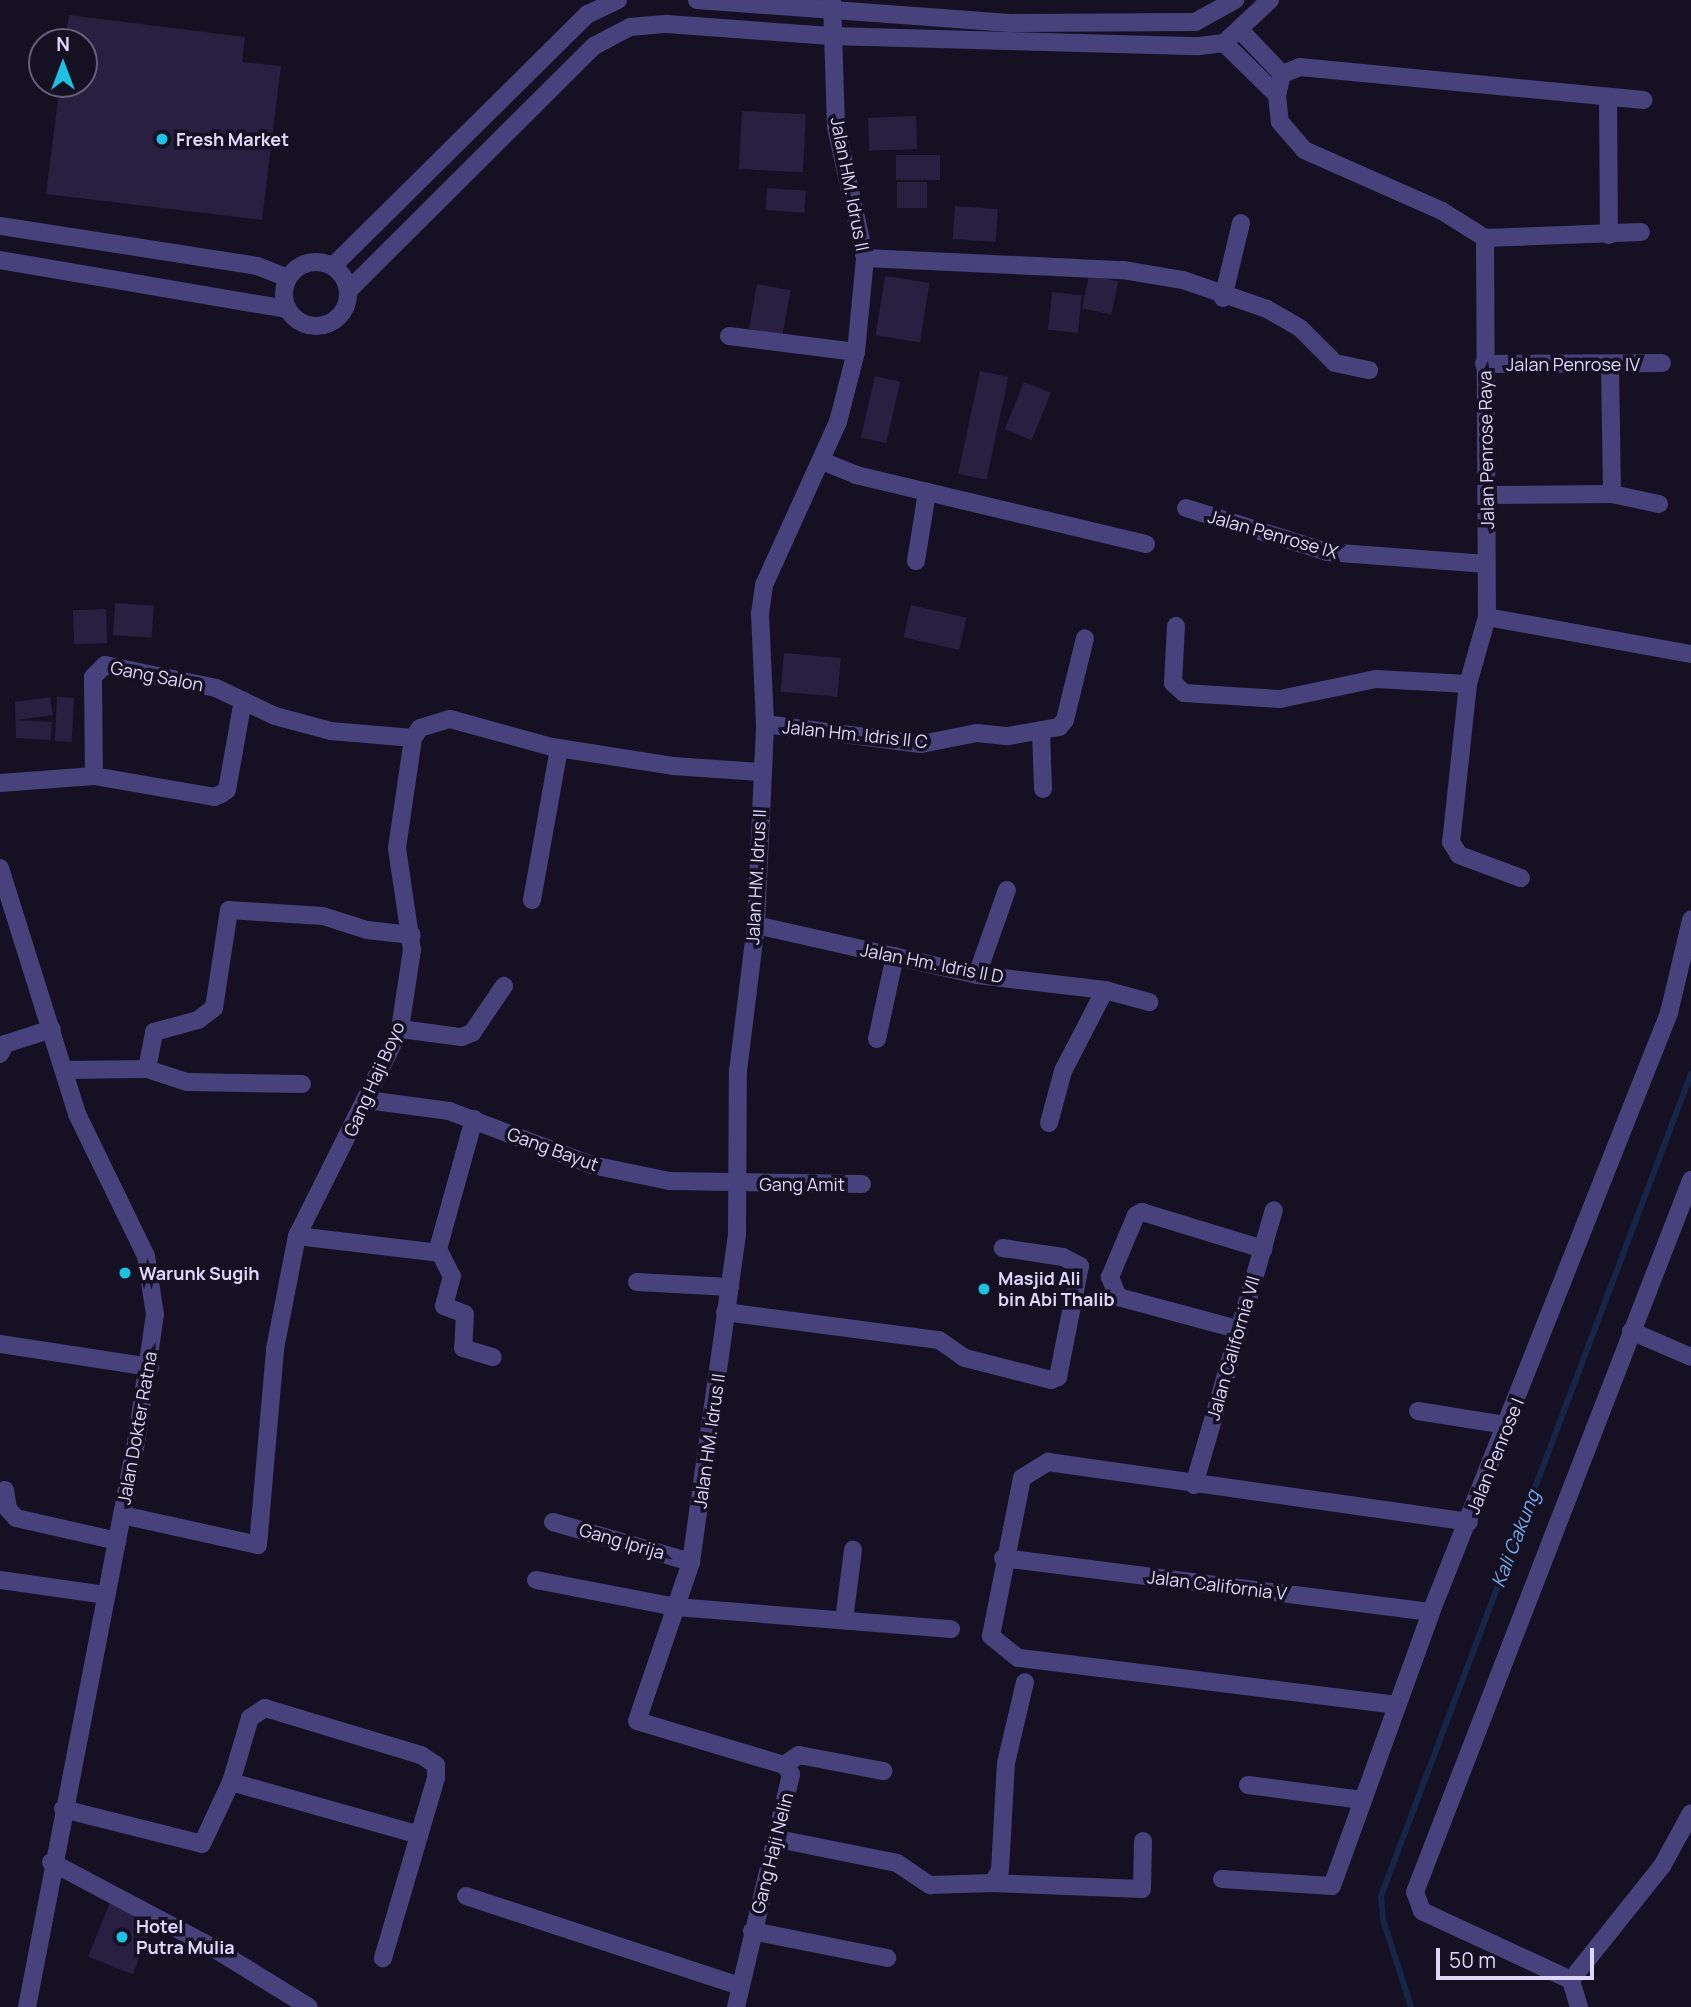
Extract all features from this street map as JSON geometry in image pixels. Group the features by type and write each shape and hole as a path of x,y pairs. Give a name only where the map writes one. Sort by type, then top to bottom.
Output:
{"street":[{"path":"333,266 588,14 618,0"},
{"path":"697,0 832,6 1013,23 1195,22 1235,0"},
{"path":"333,266 308,263 288,278 284,293 288,309 302,322 321,325 344,309 348,291 612,33 667,24 831,36 1199,46 1224,43 1270,0"},
{"name":"Jalan HM. Idrus II","path":"784,1765 640,1726 691,1562 730,1287 741,1185 738,1072 756,925 760,772 765,724 760,614 764,584 822,461 856,352 865,258 836,127 832,6"},
{"path":"1240,30 1282,74"},
{"path":"1224,43 1277,95"},
{"path":"1282,74 1300,67 1643,100"},
{"path":"1282,74 1277,95 1280,122 1304,150 1442,211 1485,237 1641,232"},
{"path":"1608,97 1609,235"},
{"path":"1223,298 1241,223"},
{"path":"0,226 257,266 288,278"},
{"name":"Jalan Penrose Raya","path":"1485,237 1484,363 1490,495 1487,617 1468,684 1451,842 1459,855 1521,878"},
{"path":"865,258 1123,270 1183,280 1223,298 1283,318 1335,363 1369,370"},
{"path":"0,260 288,309"},
{"path":"333,266 348,291"},
{"path":"729,336 856,352"},
{"name":"Jalan Penrose IV","path":"1484,363 1610,366 1662,363"},
{"path":"1610,366 1612,494"},
{"path":"822,461 927,492 1146,544"},
{"path":"916,561 927,492"},
{"path":"1490,495 1612,494 1659,504"},
{"name":"Jalan Penrose IX","path":"1186,508 1327,552 1487,564"},
{"path":"1487,617 1691,653"},
{"path":"1176,625 1173,684 1184,693 1280,699 1376,679 1468,684"},
{"path":"1043,789 1041,731 1065,720 1084,638"},
{"name":"Gang Salon","path":"93,776 94,670 105,665 183,679 331,731 413,738"},
{"path":"0,782 93,776 214,797 227,790 243,701"},
{"path":"413,738 420,728 450,719 559,748 673,766 760,772"},
{"name":"Jalan Hm. Idris II C","path":"765,724 921,744 976,733 1041,731"},
{"name":"Gang Haji Boyo","path":"122,1515 258,1545 275,1349 297,1236 368,1100 400,1029 412,935 397,867 413,738"},
{"path":"532,900 559,748"},
{"name":"Jalan Dokter Ratna","path":"0,868 77,1114 146,1256 155,1314 150,1367 51,1862 27,2007"},
{"path":"976,975 1007,890"},
{"path":"147,1069 154,1032 198,1020 214,1008 229,910 323,916 367,930 412,935"},
{"name":"Jalan Penrose I","path":"1222,1879 1332,1886 1432,1612 1669,1013 1691,920"},
{"name":"Jalan Hm. Idris II D","path":"756,925 976,975 1105,990 1150,1002"},
{"path":"877,1039 895,956"},
{"path":"400,1029 461,1037 472,1032 504,986"},
{"path":"1049,1123 1063,1072 1105,990"},
{"path":"0,1054 5,1044 52,1029"},
{"path":"64,1070 147,1069 187,1082 302,1084"},
{"name":"Gang Bayut","path":"368,1100 428,1106 474,1119 592,1165 669,1181 741,1185"},
{"path":"474,1119 439,1253 452,1276 443,1306 465,1314 463,1348 493,1357"},
{"path":"1571,1980 1422,1911 1415,1892 1691,1180"},
{"name":"Gang Amit","path":"741,1185 862,1184"},
{"name":"Jalan California VII","path":"1194,1485 1237,1329 1274,1210"},
{"path":"1237,1329 1118,1297 1110,1277 1136,1215 1142,1212 1263,1249"},
{"path":"297,1236 439,1253"},
{"path":"725,1312 939,1340 965,1358 1051,1380 1058,1377 1080,1266 1063,1257 1003,1248"},
{"path":"637,1282 730,1287"},
{"path":"1631,1331 1691,1357"},
{"path":"0,1344 150,1367"},
{"path":"1418,1410 1505,1425"},
{"path":"1397,1705 1018,1658 992,1636 1003,1558 1022,1478 1033,1466 1048,1462 1194,1485 1469,1522"},
{"path":"5,1490 8,1509 16,1518 117,1541"},
{"name":"Gang Iprija","path":"553,1522 691,1562"},
{"path":"844,1620 853,1550"},
{"name":"Jalan California V","path":"1003,1558 1432,1612"},
{"path":"0,1580 105,1595"},
{"path":"536,1580 676,1607 951,1629"},
{"path":"993,1883 1000,1870 1008,1752 1025,1682"},
{"path":"63,1809 202,1844 231,1782 250,1718 257,1709 276,1709 430,1760 436,1778 383,1958"},
{"path":"784,1765 799,1755 883,1771"},
{"name":"Gang Haji Nelin","path":"736,2007 752,1931 778,1839 792,1774 784,1765"},
{"path":"231,1782 419,1835"},
{"path":"1248,1785 1362,1800"},
{"path":"1571,1980 1662,1866 1691,1813"},
{"path":"778,1839 897,1863 930,1885 993,1883 1142,1889 1143,1841"},
{"path":"51,1862 215,1949 309,2007"},
{"path":"466,1896 740,1986"},
{"path":"752,1931 887,1958"},
{"path":"1571,1980 1578,2007"}],"building":[{"name":"Fresh Market","path":"69,15 245,37 242,62 281,66 262,220 46,194 58,98 98,98 98,28 67,28"},
{"path":"742,111 806,114 803,172 739,169"},
{"path":"916,116 917,149 869,151 868,118"},
{"path":"896,155 940,155 940,180 896,180"},
{"path":"897,182 927,182 927,208 897,208"},
{"path":"767,188 806,191 804,213 765,210"},
{"path":"955,206 998,209 996,242 953,239"},
{"path":"1089,275 1118,281 1111,314 1082,308"},
{"path":"885,276 929,283 920,342 876,335"},
{"path":"757,284 790,290 782,335 749,329"},
{"path":"1052,292 1082,295 1078,333 1048,330"},
{"path":"980,371 1008,377 987,480 958,474"},
{"path":"875,376 900,382 886,443 861,437"},
{"path":"1024,382 1051,393 1032,440 1005,429"},
{"path":"115,603 154,606 152,638 113,635"},
{"path":"911,605 967,618 959,650 904,637"},
{"path":"106,609 107,643 74,644 73,610"},
{"path":"784,653 841,658 837,697 781,692"},
{"path":"50,697 53,715 17,720 52,722 51,740 16,738 15,702"},
{"path":"57,697 74,698 72,742 55,741"},
{"name":"Hotel Putra Mulia","path":"111,1900 156,1918 133,1975 88,1957"}],"waterway":[{"name":"Kali Cakung","path":"1411,2007 1383,1919 1381,1896 1691,1074"}],"place":[{"name":"Fresh Market","path":"162,139"},
{"name":"Warunk Sugih","path":"125,1273"},
{"name":"Masjid Ali bin Abi Thalib","path":"984,1289"},
{"name":"Hotel Putra Mulia","path":"122,1937"}]}
